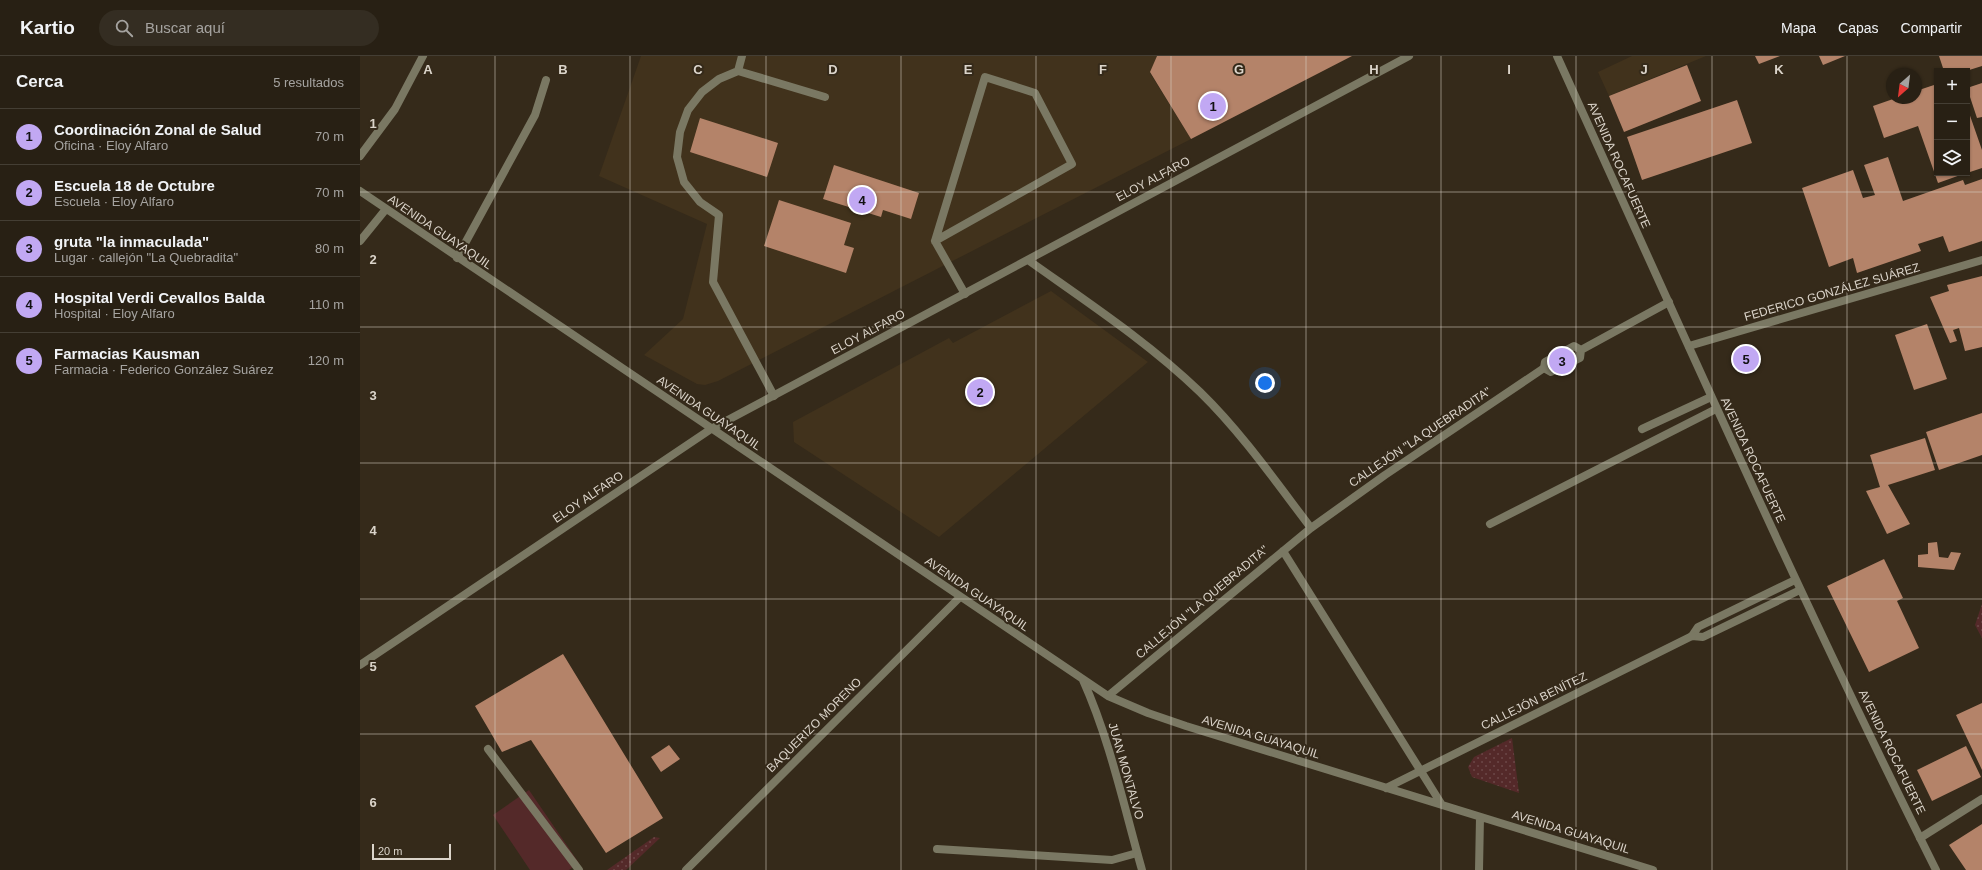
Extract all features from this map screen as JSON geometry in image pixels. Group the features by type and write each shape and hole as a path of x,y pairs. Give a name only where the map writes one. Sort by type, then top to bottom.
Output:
{"street":[{"path":"360,156 395,109 423,56"},
{"path":"738,71 742,56"},
{"name":"ELOY ALFARO","path":"360,665 711,429 1408,56"},
{"name":"AVENIDA ROCAFUERTE","path":"1557,56 1689,346 1710,397 1800,590 1936,870"},
{"path":"774,396 713,282 719,215 700,202 684,182 677,157 680,132 688,110 702,92 719,79 738,71 825,97"},
{"path":"935,241 1072,164 1035,93 985,77 935,241 964,294"},
{"path":"457,258 535,115 546,80"},
{"name":"AVENIDA GUAYAQUIL","path":"360,191 457,258 1108,696 1148,713 1186,726 1652,870"},
{"path":"360,241 386,209"},
{"path":"1028,260 1144,344 1201,393 1267,469 1311,528"},
{"name":"FEDERICO GONZÁLEZ SUÁREZ","path":"1689,346 1982,260"},
{"name":"CALLEJÓN \"LA QUEBRADITA\"","path":"1581,350 1668,302"},
{"name":"CALLEJÓN \"LA QUEBRADITA\"","path":"1108,696 1311,528 1385,475 1544,368 1545,362 1574,346 1581,350"},
{"name":"CALLEJÓN \"LA QUEBRADITA\"","path":"1544,368 1551,372 1580,358 1581,350"},
{"path":"1642,429 1710,397"},
{"path":"1490,524 1716,409"},
{"path":"1283,551 1442,805"},
{"name":"CALLEJÓN BENÍTEZ","path":"1386,788 1692,636 1698,627 1796,580"},
{"name":"CALLEJÓN BENÍTEZ","path":"1692,636 1703,637 1800,590"},
{"name":"BAQUERIZO MORENO","path":"686,870 960,597"},
{"name":"JUAN MONTALVO","path":"1083,680 1092,699 1110,756 1142,870"},
{"path":"488,749 579,870"},
{"path":"1920,838 1982,799"},
{"path":"1479,870 1480,817"},
{"path":"937,849 1112,860 1137,853"}],"shaded area":[{"path":"641,56 1157,56 1150,73 1191,139 718,381 705,385 697,384 644,355 683,319 707,224 599,176"},
{"path":"1632,56 1706,56 1609,96 1598,72"},
{"path":"1051,291 1148,362 939,537 794,442 793,422 949,338 953,343"},
{"path":"1982,604 1982,638 1975,625"},
{"path":"1512,738 1519,793 1472,777 1468,767 1474,757"},
{"path":"529,790 579,863 569,870 530,870 493,815"},
{"path":"654,837 660,838 626,870 607,870"}],"building":[{"path":"1157,56 1352,56 1191,139 1150,72"},
{"path":"1755,56 1780,56 1759,64"},
{"path":"1819,56 1845,56 1823,65"},
{"path":"1939,56 1982,56 1982,66 1970,70 1970,68 1943,68"},
{"path":"1687,65 1701,101 1624,132 1609,96"},
{"path":"1982,83 1982,117 1977,118 1970,97 1970,87"},
{"path":"1934,85 1934,172 1918,126 1884,138 1873,106 1886,101 1886,104 1922,104 1922,89"},
{"path":"1737,100 1752,143 1642,180 1627,137"},
{"path":"1970,116 1982,150 1982,168 1970,172"},
{"path":"700,118 778,143 767,177 690,152"},
{"path":"1888,157 1903,201 1963,180 1965,185 1982,179 1982,241 1949,252 1943,236 1918,244 1921,251 1857,273 1853,258 1829,267 1802,188 1853,170 1863,198 1875,195 1864,165"},
{"path":"834,165 919,193 911,219 883,210 881,217 823,199"},
{"path":"1936,176 1958,176 1938,183"},
{"path":"779,200 851,223 844,245 854,248 846,273 764,246"},
{"path":"1982,276 1982,347 1965,351 1959,328 1953,330 1957,341 1950,343 1930,297 1949,291 1947,285"},
{"path":"1927,324 1947,379 1914,390 1895,335"},
{"path":"1573,351 1575,356 1551,370 1548,365"},
{"path":"1982,413 1982,455 1939,470 1926,432"},
{"path":"1925,438 1935,470 1888,485 1910,524 1887,534 1866,491 1880,487 1870,455"},
{"path":"1937,542 1939,557 1948,558 1951,552 1961,553 1954,570 1918,567 1918,555 1928,554 1928,543"},
{"path":"1884,559 1903,598 1897,601 1919,648 1869,672 1827,586"},
{"path":"563,654 663,818 606,853 531,740 502,752 475,706"},
{"path":"1982,703 1982,770 1956,715"},
{"path":"669,745 680,759 661,772 651,757"},
{"path":"1966,746 1981,777 1932,801 1917,770"},
{"path":"1982,824 1982,870 1966,870 1949,845"}],"place":[{"name":"Coordinación Zonal de Salud","path":"1213,106"},
{"name":"Hospital Verdi Cevallos Balda","path":"862,200"},
{"name":"Farmacias Kausman","path":"1746,359"},
{"name":"gruta \"la inmaculada\"","path":"1562,361"},
{"name":"Escuela 18 de Octubre","path":"980,392"}]}
